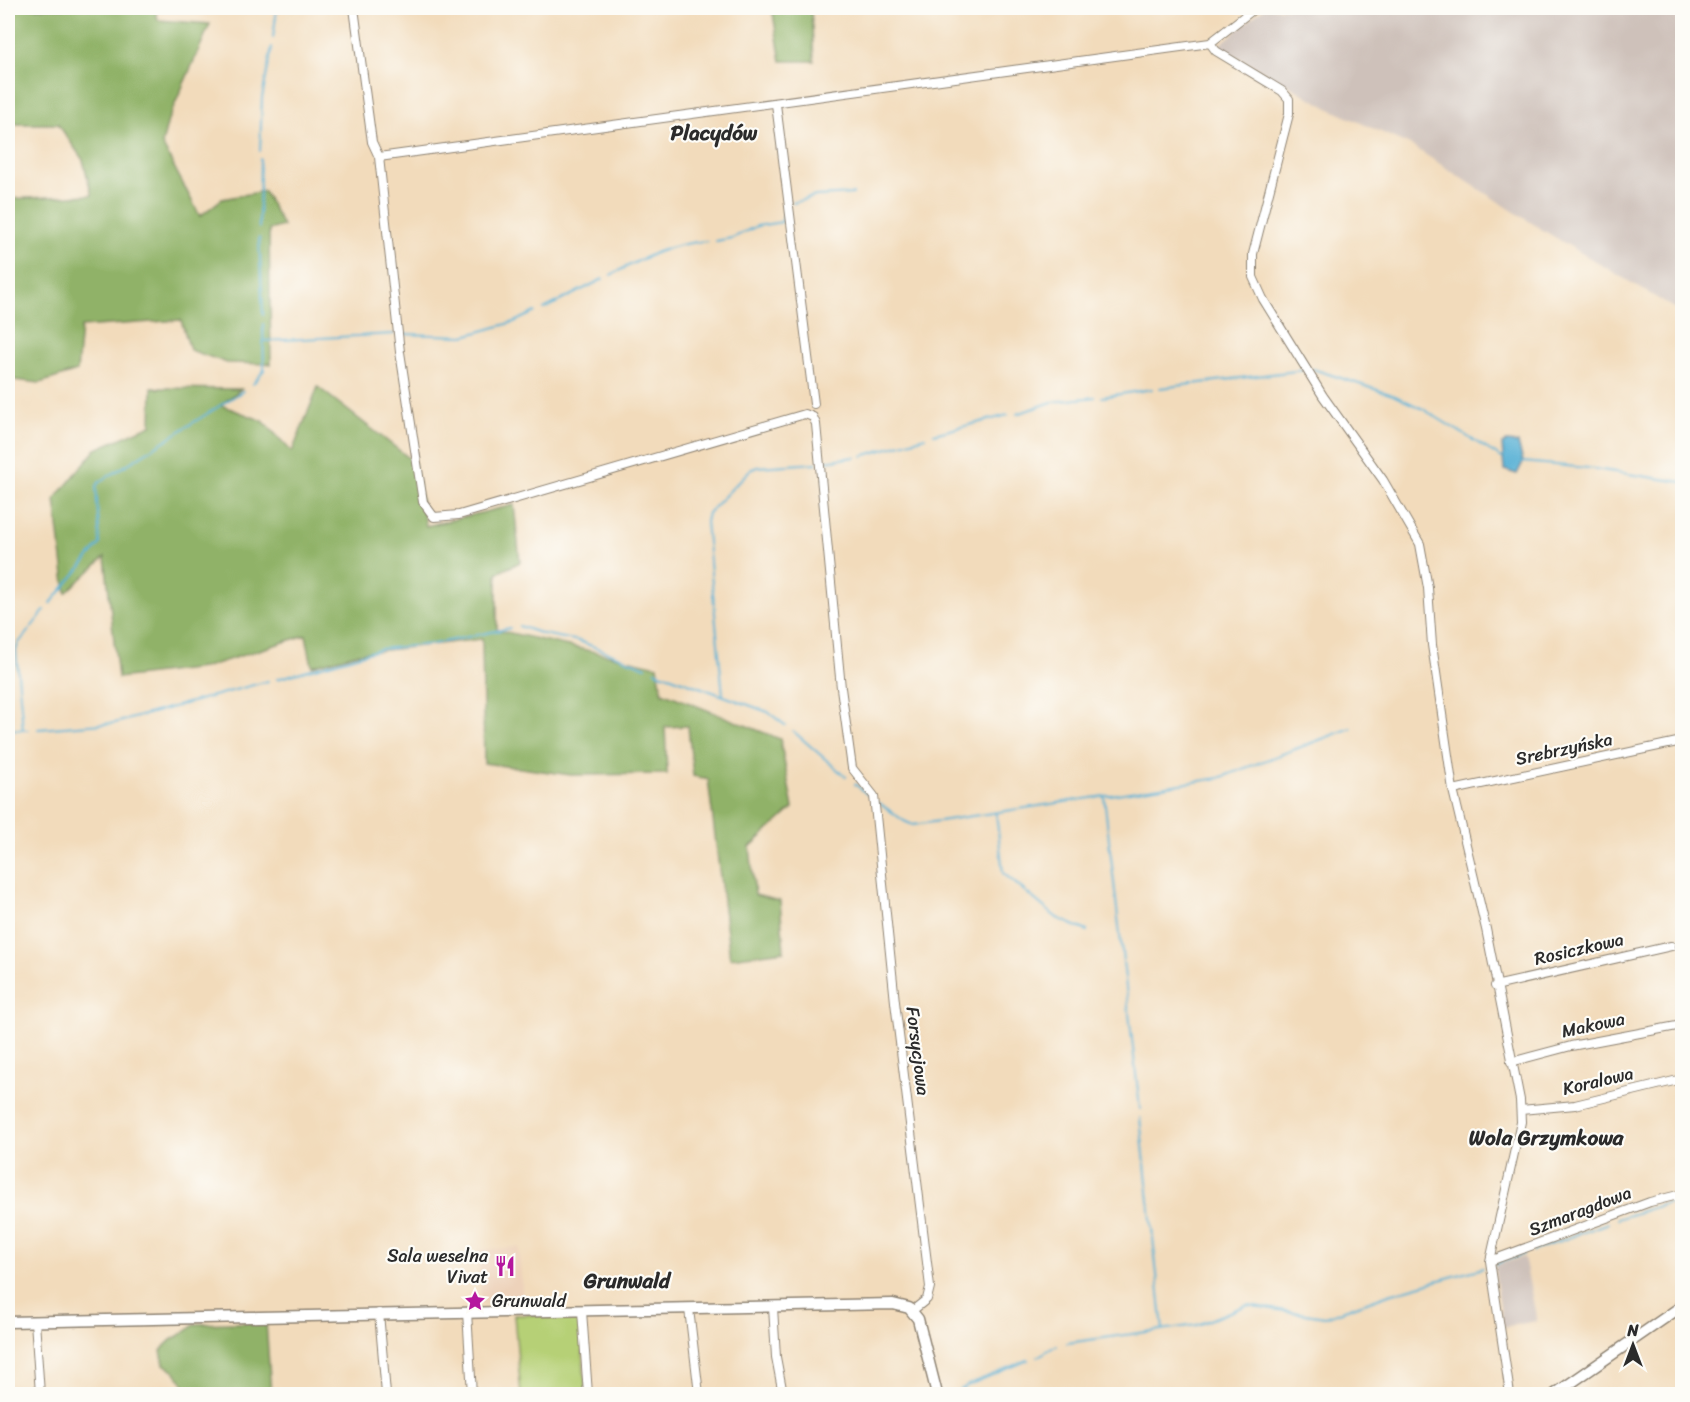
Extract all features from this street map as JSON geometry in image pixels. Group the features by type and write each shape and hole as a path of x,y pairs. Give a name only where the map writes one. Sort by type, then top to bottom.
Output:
{"street":[{"path":"354,8 372,142 379,157 1210,43 1255,8"},
{"path":"1210,43 1216,51 1282,91 1289,99 1289,114 1253,254 1253,277 1263,299 1323,396 1383,480 1420,544 1427,580 1432,645 1453,790 1484,919 1495,986 1521,1110 1514,1156 1490,1261 1510,1395"},
{"path":"776,104 814,404"},
{"name":"Forsycjowa","path":"379,157 399,321 400,352 414,451 423,502 434,517 459,515 502,504 805,414 813,417 816,424 841,688 852,768 859,780 870,788 876,812 895,1002 930,1287 927,1299 916,1305 912,1311"},
{"name":"Srebrzyńska","path":"1453,790 1683,741"},
{"name":"Rosiczkowa","path":"1495,986 1671,946"},
{"name":"Makowa","path":"1511,1062 1582,1044 1683,1025"},
{"name":"Koralowa","path":"1521,1110 1575,1105 1683,1079"},
{"name":"Szmaragdowa","path":"1490,1261 1650,1202 1683,1194"},
{"path":"8,1322 893,1304 912,1311 921,1327 937,1395"},
{"path":"1555,1395 1683,1306"},
{"path":"773,1307 776,1357 783,1395"},
{"path":"688,1309 699,1395"},
{"path":"582,1311 588,1395"},
{"path":"467,1312 472,1395"},
{"path":"379,1313 386,1395"},
{"path":"35,1321 40,1395"}],"shaded area":[{"path":"1264,8 1682,8 1682,313 1541,229 1412,146 1332,110 1218,46"},
{"path":"519,1247 523,1304 481,1304 478,1250"},
{"path":"1524,1257 1537,1321 1503,1327 1494,1266"}],"green space":[{"path":"8,8 155,8 158,20 210,24 168,120 162,144 200,216 222,199 264,191 283,226 269,230 271,364 227,363 190,350 181,320 81,327 77,371 40,383 14,380 8,372 8,199 92,195 83,160 58,124 8,124"},
{"path":"772,8 811,8 814,61 781,61"},
{"path":"318,387 414,462 426,526 514,505 520,562 497,573 497,630 658,666 662,692 780,739 793,808 750,847 755,895 780,901 784,951 730,958 708,779 693,776 688,726 665,727 667,774 571,775 484,763 482,639 359,653 312,666 306,635 203,668 118,678 105,557 66,593 55,499 96,449 151,425 152,388 241,389 221,405 263,421 292,452"},
{"path":"575,1314 580,1317 586,1394 521,1394 514,1315"},
{"path":"266,1322 271,1394 191,1394 175,1372 164,1364 161,1351 173,1339 195,1324"}],"water":[{"path":"1518,443 1523,462 1517,474 1504,470 1502,444"}],"waterway":[{"path":"273,38 277,8"},
{"path":"260,151 262,98 272,47"},
{"path":"259,228 260,159"},
{"path":"793,203 816,196 853,194"},
{"path":"716,241 732,238 757,226 782,222 785,207"},
{"path":"259,238 263,315"},
{"path":"611,275 669,248 707,241"},
{"path":"544,309 603,279"},
{"path":"403,334 464,336 514,322 535,312"},
{"path":"253,384 264,370 263,324"},
{"path":"264,341 394,334"},
{"path":"1313,369 1393,395 1423,409 1502,458"},
{"path":"1160,388 1304,370"},
{"path":"1102,397 1152,389"},
{"path":"51,603 100,544 96,487 98,483 243,391"},
{"path":"1017,414 1052,402 1095,397"},
{"path":"934,434 1008,415"},
{"path":"862,456 925,437"},
{"path":"824,461 855,457"},
{"path":"1523,462 1588,468 1682,482"},
{"path":"723,695 706,522 708,513 750,470 757,467 817,463"},
{"path":"23,730 16,651 18,644 45,610"},
{"path":"519,626 543,634 579,641 646,667"},
{"path":"277,679 381,649 434,644 510,628"},
{"path":"655,671 768,712 785,725"},
{"path":"38,729 115,723 268,681"},
{"path":"1140,1109 1104,796 1219,778 1351,728"},
{"path":"8,729 28,730"},
{"path":"793,731 846,777"},
{"path":"855,784 868,795"},
{"path":"878,802 913,825 1104,796"},
{"path":"996,813 1003,873 1057,918 1087,931"},
{"path":"1140,1118 1163,1330"},
{"path":"1617,1219 1678,1200"},
{"path":"1533,1251 1608,1223"},
{"path":"1495,1264 1524,1254"},
{"path":"1067,1343 1197,1325 1247,1305 1325,1317 1389,1294 1483,1268"},
{"path":"1037,1357 1057,1345"},
{"path":"954,1394 968,1385 1028,1360"}],"place":[{"name":"Sala weselna Vivat","path":"505,1266"},
{"name":"Grunwald","path":"475,1301"}],"district":[{"name":"Placydów","path":"714,133"},
{"name":"Wola Grzymkowa","path":"1546,1138"},
{"name":"Grunwald","path":"627,1281"}]}
